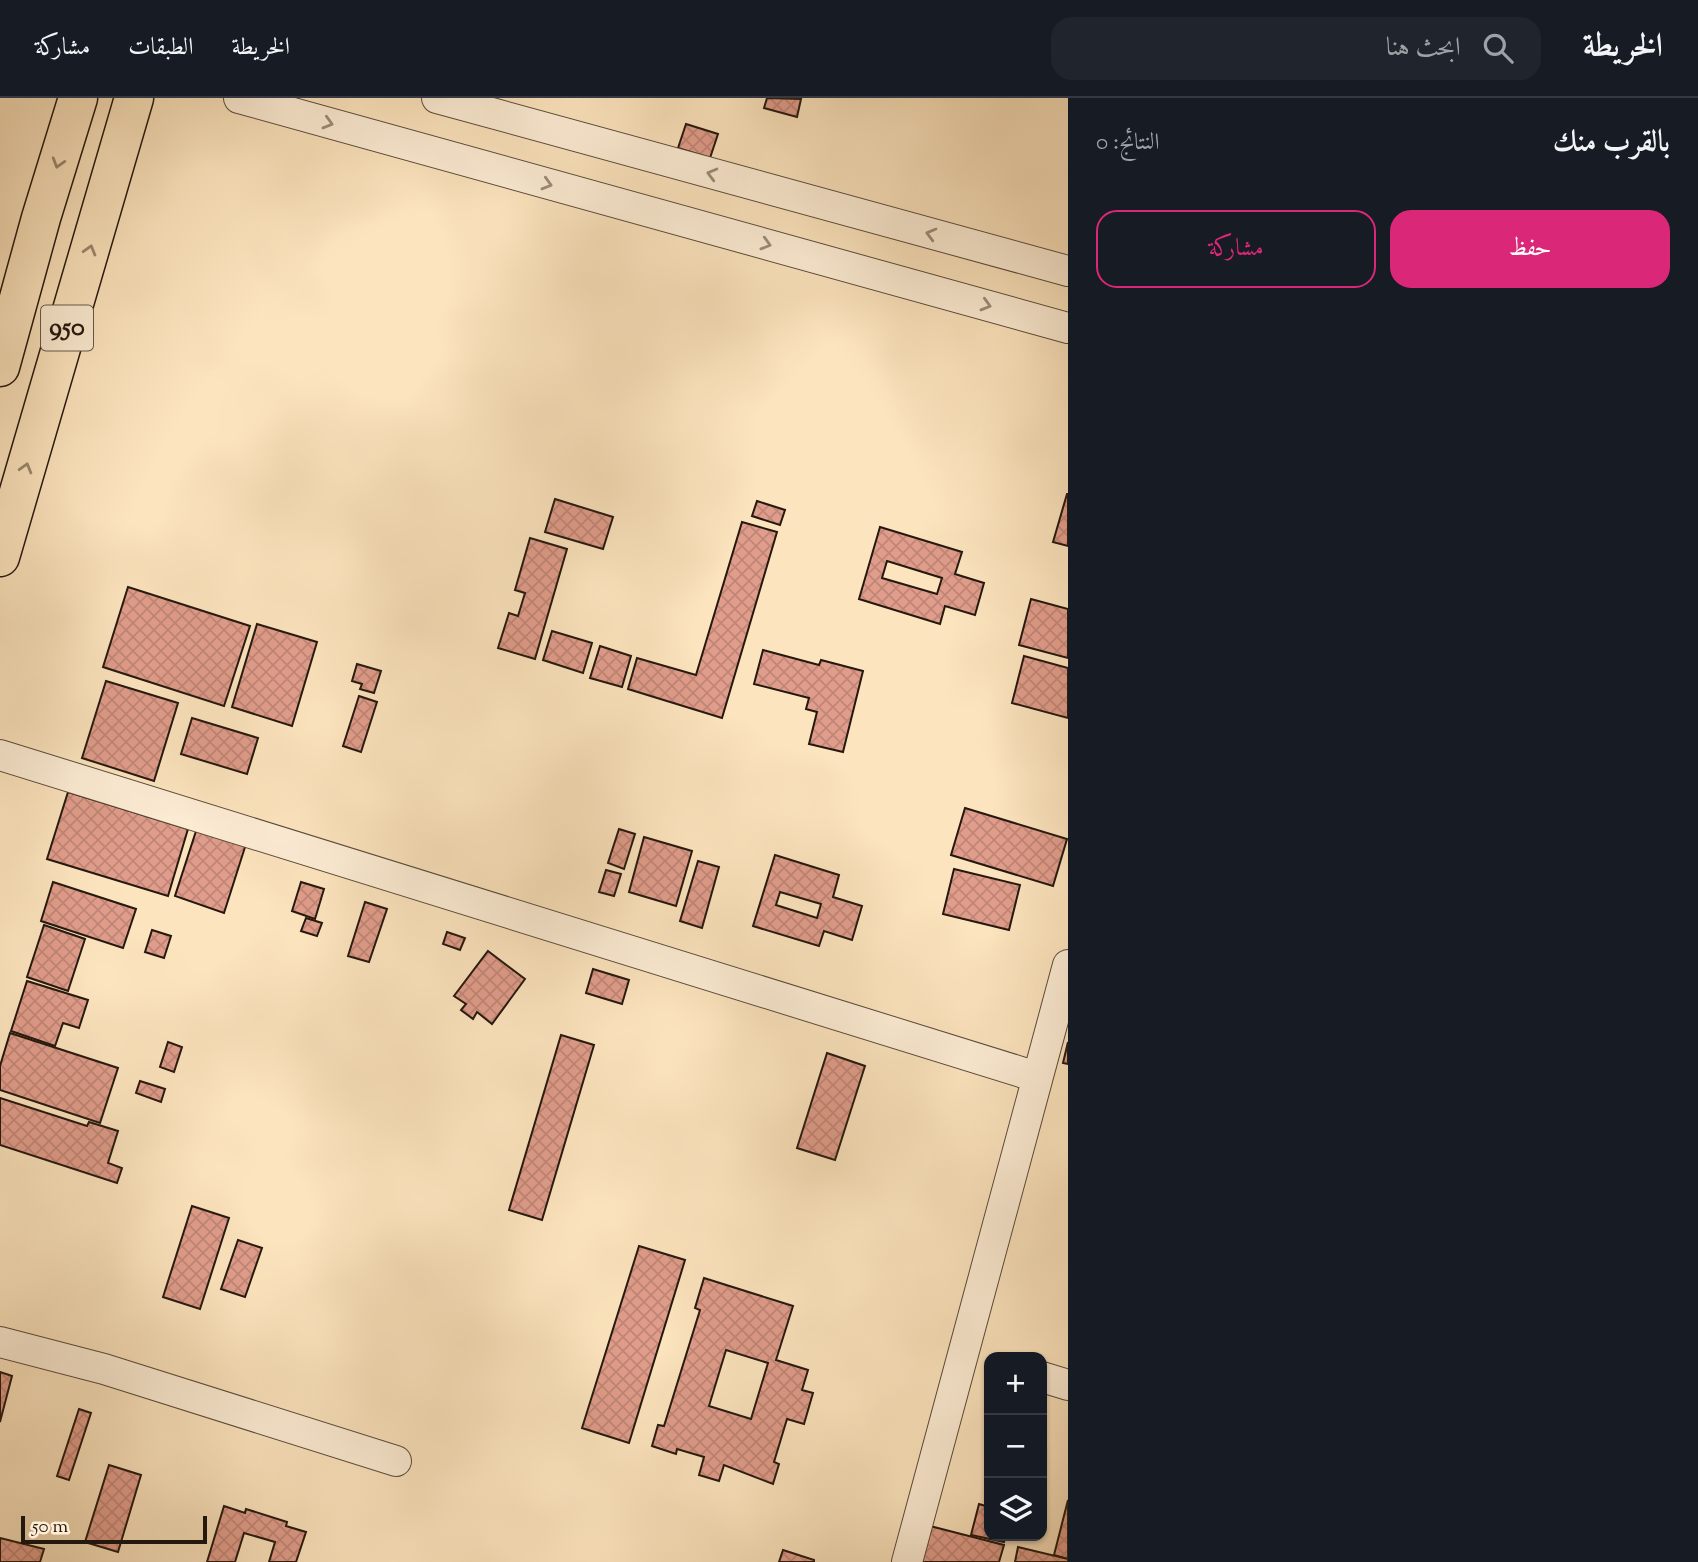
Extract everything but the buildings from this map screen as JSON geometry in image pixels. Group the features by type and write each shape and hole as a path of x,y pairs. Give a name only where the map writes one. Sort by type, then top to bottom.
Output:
{"main road":[{"name":"950","path":"0,367 41,218 78,98"},
{"name":"950","path":"0,557 134,98"}],"street":[{"path":"239,98 1068,328"},
{"path":"437,98 1068,271"},
{"path":"0,755 1037,1077"},
{"path":"907,1562 976,1360 1037,1077 1068,965"},
{"path":"0,1342 104,1368 396,1461"},
{"path":"1047,1379 1068,1385"}]}
